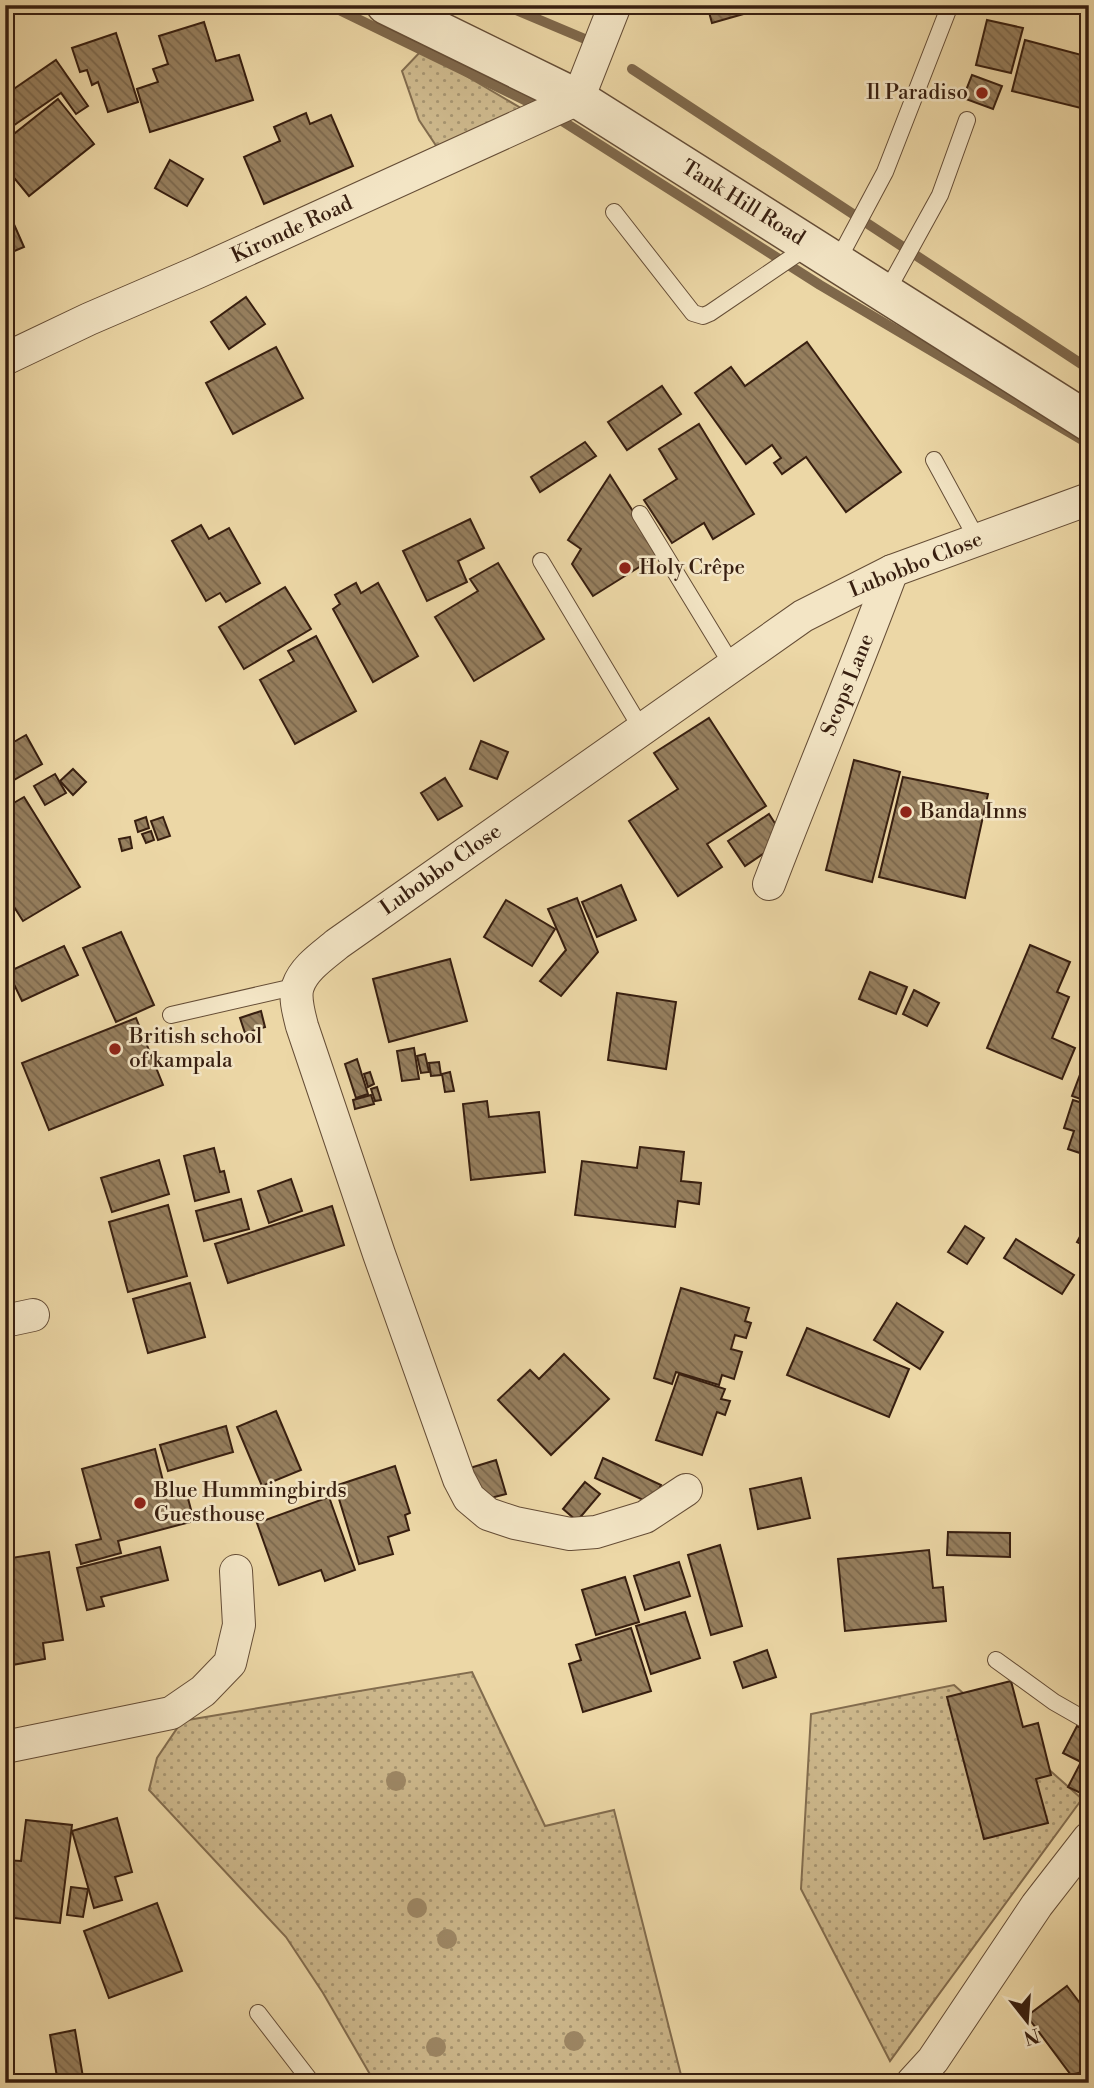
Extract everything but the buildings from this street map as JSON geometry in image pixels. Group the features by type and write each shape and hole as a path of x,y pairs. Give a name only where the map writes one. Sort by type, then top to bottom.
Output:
{"street":[{"name":"Tank Hill Road","path":"386,5 578,99 814,255 886,293 1089,422"},
{"path":"578,99 615,5"},
{"name":"Kironde Road","path":"5,359 89,318 198,272 578,99"},
{"name":"Lubobbo Close","path":"298,986 310,968 338,944 803,616 892,570 1089,499"},
{"name":"Scops Lane","path":"769,884 849,686 892,570"},
{"path":"298,986 297,1003 302,1026 379,1254 459,1479 469,1497 488,1514 515,1523 570,1534 596,1532 645,1517 686,1490"},
{"path":"5,1747 171,1713 203,1691 230,1663 239,1625 236,1571"},
{"path":"912,2083 933,2060 1037,1905 1089,1838"}],"lane":[{"path":"614,212 693,313 698,315 710,313 769,274 814,255 885,172 950,5"},
{"path":"886,293 940,195 967,120"},
{"path":"934,460 977,538"},
{"path":"640,514 732,665"},
{"path":"541,561 641,729"},
{"path":"172,1015 298,986"},
{"path":"996,1660 1054,1702 1089,1722"},
{"path":"258,2013 312,2083"}],"shaded area":[{"path":"422,50 531,114 437,147 419,120 402,71"},
{"path":"472,1672 545,1826 614,1810 683,2083 375,2083 323,1993 286,1937 149,1790 157,1758 182,1721"},
{"path":"954,1685 1082,1799 890,2061 801,1889 811,1714"}],"waterway":[{"path":"329,5 545,110 820,285 1089,444"},
{"path":"504,5 592,42"},
{"path":"632,69 1089,369"}],"place":[{"name":"Il Paradiso","path":"982,93"},
{"name":"Holy Crêpe","path":"625,568"},
{"name":"Banda Inns","path":"906,812"},
{"name":"British school of kampala","path":"115,1049"},
{"name":"Blue Hummingbirds Guesthouse","path":"140,1503"}]}
